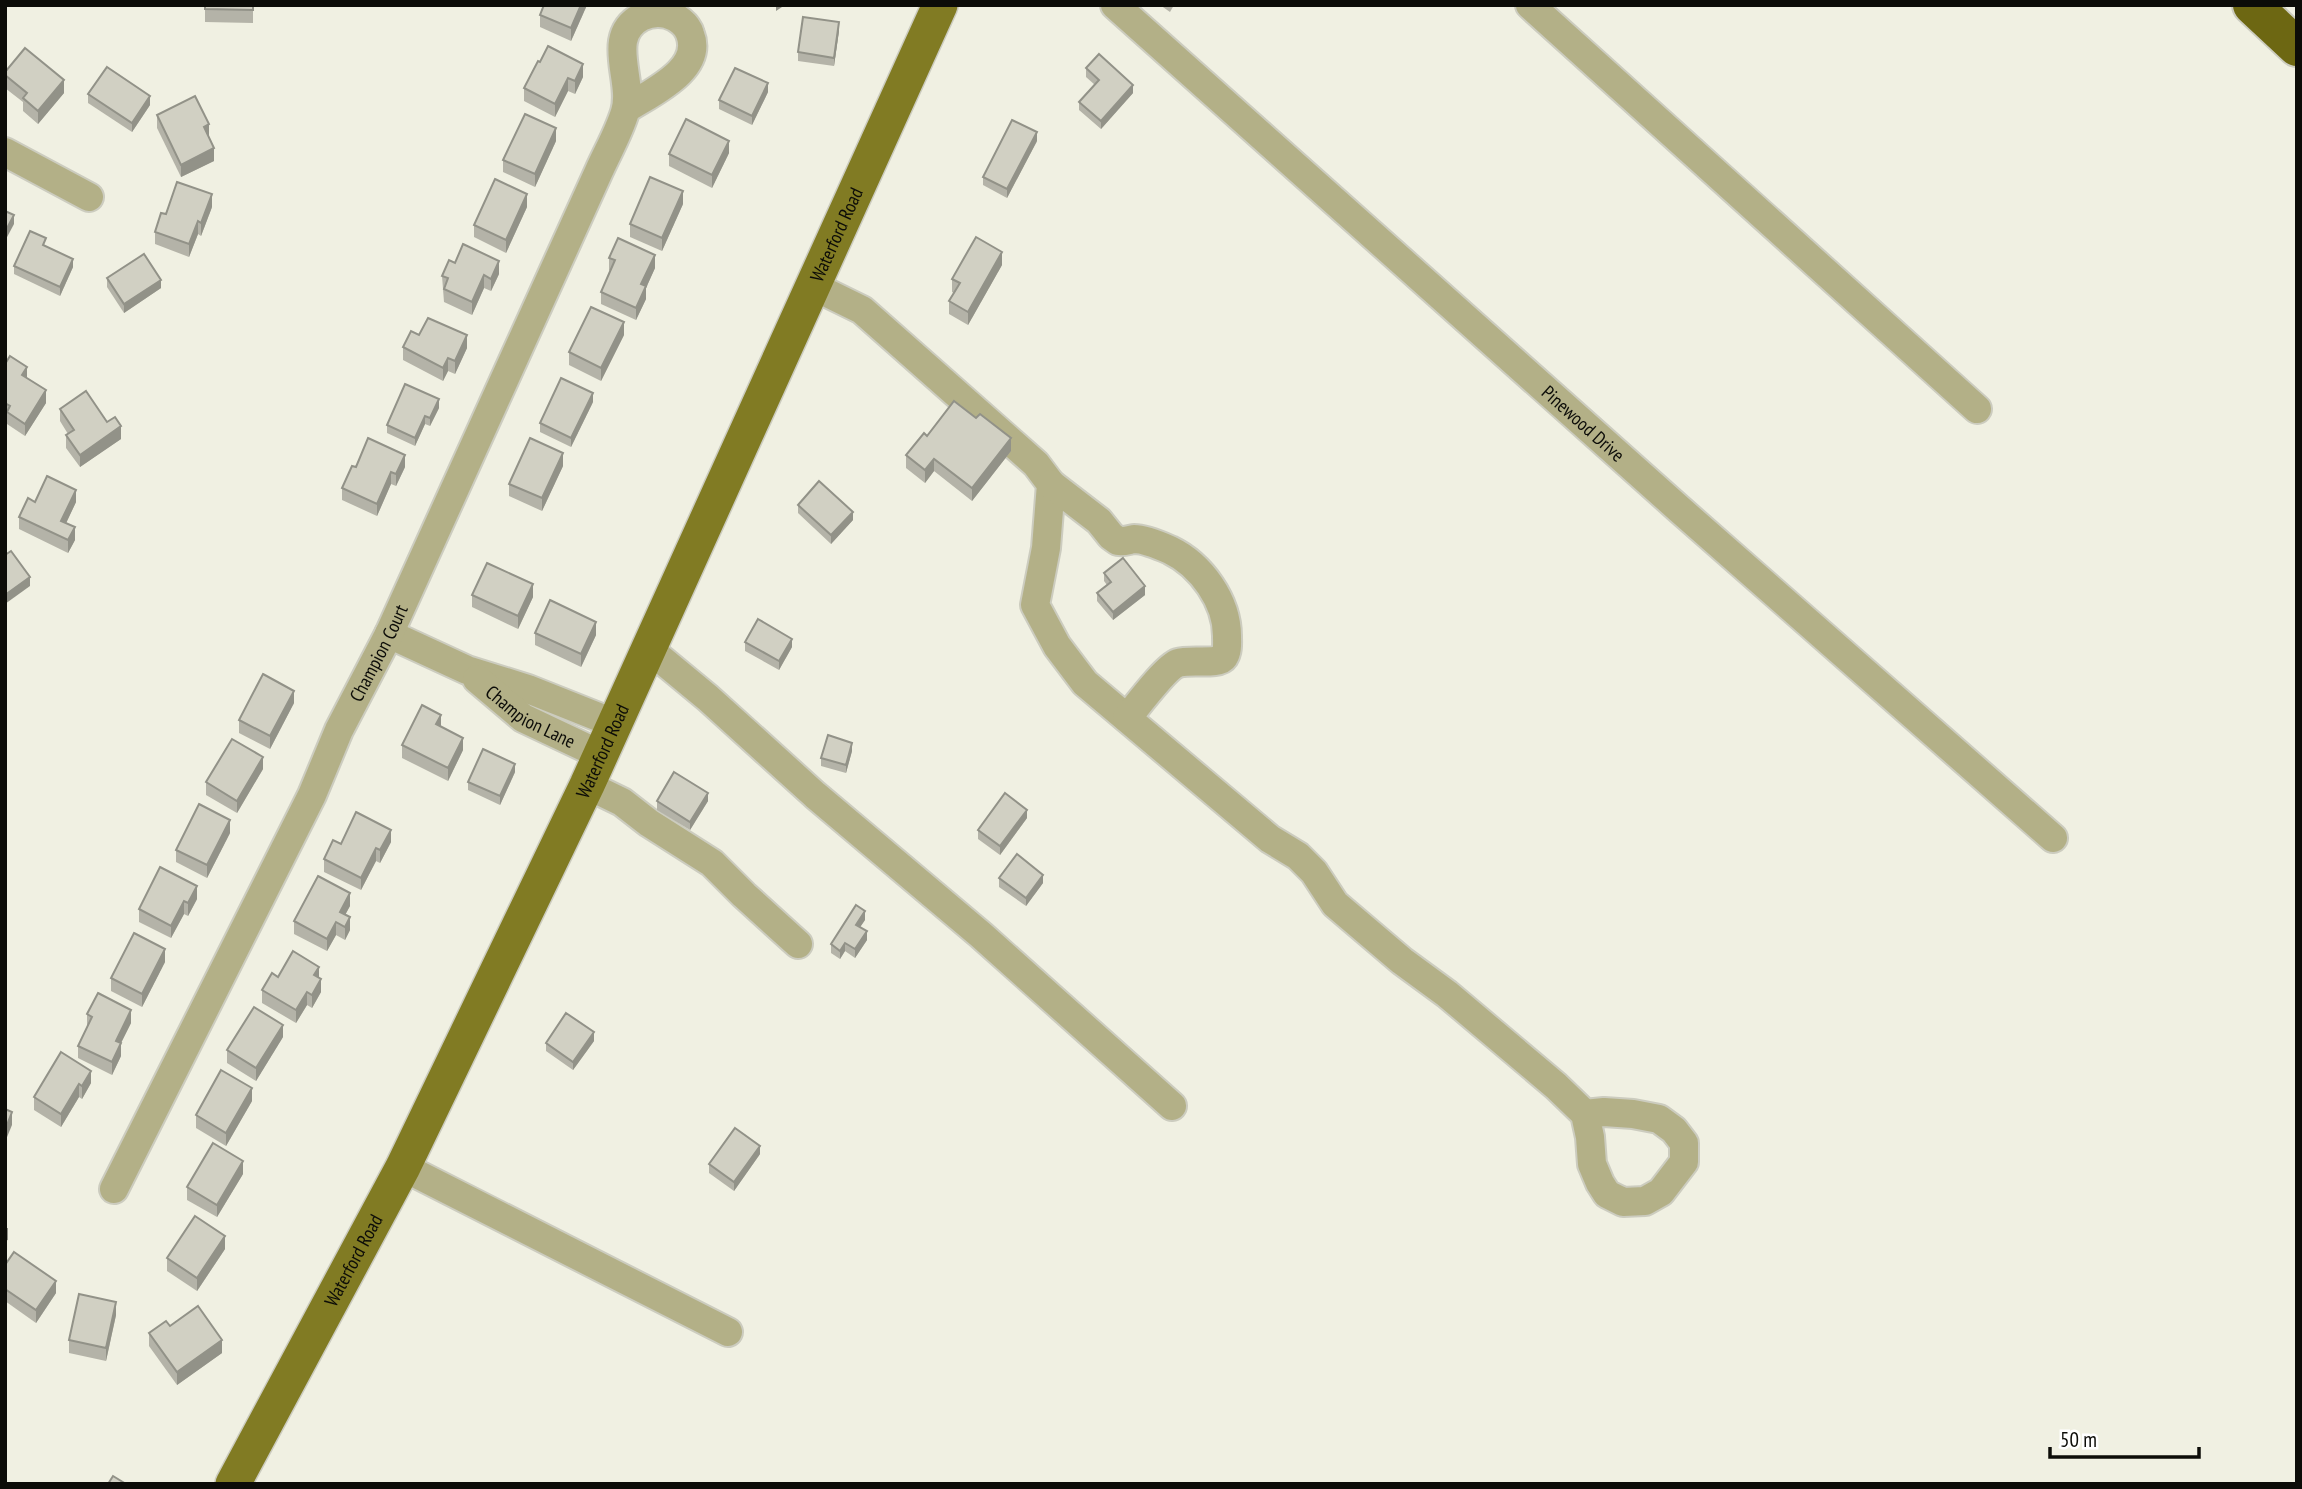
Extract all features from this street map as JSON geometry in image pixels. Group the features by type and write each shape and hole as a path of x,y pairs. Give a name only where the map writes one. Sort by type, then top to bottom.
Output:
{"highway":[{"path":"2252,5 2297,47"}],"main road":[{"name":"Waterford Road","path":"233,1484 403,1167 616,724 940,5"}],"street":[{"name":"Pinewood Drive","path":"1115,5 1697,525 2053,838"},
{"path":"1530,5 1978,409"},
{"name":"Champion Court","path":"114,1189 312,795 339,730 389,634 626,109"},
{"path":"5,152 89,197"},
{"path":"813,286 863,310 1036,464 1051,484 1099,521 1111,536 1118,541 1135,539 1170,550 1205,578 1222,604 1227,626 1225,656 1214,662 1190,660 1174,664 1127,718"},
{"path":"1051,484 1046,548 1035,605 1056,646 1085,683 1260,831 1298,856 1314,872 1335,904 1402,961 1457,1002 1585,1114"},
{"name":"Champion Lane","path":"389,634 467,670 528,689 616,724"},
{"path":"650,650 708,698 815,795 981,935 1172,1106"},
{"name":"Champion Lane","path":"467,670 523,718 594,770 622,802 649,823 712,863 799,944"},
{"path":"403,1167 728,1332"}],"building":[{"path":"205,5 253,5 253,10 205,9"},
{"path":"544,5 581,5 571,28 540,15"},
{"path":"803,17 839,22 834,58 798,52"},
{"path":"548,46 583,64 575,81 568,78 555,104 524,88"},
{"path":"25,48 64,80 38,111 23,98 27,93 5,75"},
{"path":"1099,54 1133,85 1101,121 1079,102 1099,80 1086,68"},
{"path":"107,67 150,96 132,123 88,94"},
{"path":"735,68 768,83 752,116 719,100"},
{"path":"195,96 209,124 204,127 214,148 181,165 157,115"},
{"path":"525,114 556,128 535,174 503,160"},
{"path":"686,119 729,141 712,175 669,154"},
{"path":"1012,120 1037,132 1007,189 983,177"},
{"path":"650,177 683,191 662,238 630,224"},
{"path":"495,179 527,194 506,240 474,225"},
{"path":"177,182 212,194 201,223 198,221 189,244 155,232 161,213 166,214"},
{"path":"5,211 14,215 5,232"},
{"path":"30,231 46,238 43,245 73,259 60,287 14,266"},
{"path":"976,237 1002,252 968,312 949,301 960,283 952,279"},
{"path":"618,238 655,255 641,284 646,286 636,308 601,292 615,260 609,258"},
{"path":"463,244 499,261 491,279 484,275 472,302 444,289 448,278 442,276 449,260 455,263"},
{"path":"144,254 161,280 124,304 107,278"},
{"path":"591,307 624,322 601,368 569,352"},
{"path":"428,318 467,335 455,361 448,358 443,368 403,347 411,331 419,335"},
{"path":"10,356 27,367 22,375 46,390 25,424 7,412 10,406 5,403 5,364"},
{"path":"561,378 593,393 571,438 540,423"},
{"path":"405,384 439,399 430,418 425,416 415,438 387,425"},
{"path":"86,391 107,422 115,417 121,426 80,455 66,435 74,430 60,409"},
{"path":"954,401 976,418 980,414 1011,438 972,488 934,459 925,470 906,455 924,433 927,436"},
{"path":"368,438 405,455 396,474 391,472 377,504 342,488 352,466 356,467"},
{"path":"530,438 563,453 542,498 509,484"},
{"path":"47,476 76,490 61,521 75,527 68,540 19,517 28,498 35,502"},
{"path":"819,481 853,512 831,535 798,505"},
{"path":"11,551 30,577 5,595 5,555"},
{"path":"1123,558 1145,586 1113,612 1097,593 1111,582 1104,573"},
{"path":"487,563 533,584 518,616 472,595"},
{"path":"550,600 596,622 581,654 535,633"},
{"path":"758,619 792,639 779,661 745,642"},
{"path":"263,674 294,691 270,736 239,720"},
{"path":"422,705 441,715 436,724 463,738 448,768 402,745"},
{"path":"828,735 852,743 846,765 821,758"},
{"path":"232,739 263,757 237,801 206,782"},
{"path":"483,749 515,764 500,796 468,782"},
{"path":"674,772 708,793 690,822 657,801"},
{"path":"1005,793 1027,810 1000,846 978,830"},
{"path":"199,804 230,820 207,865 176,850"},
{"path":"356,812 391,830 380,850 376,848 361,878 324,859 333,840 341,844"},
{"path":"1017,854 1043,875 1026,898 999,878"},
{"path":"160,867 197,886 188,903 184,901 171,926 139,909"},
{"path":"318,876 350,893 340,912 350,917 345,927 336,922 327,939 294,921"},
{"path":"856,905 865,911 856,925 867,931 855,949 845,943 840,951 831,944"},
{"path":"134,933 165,949 142,994 111,978"},
{"path":"293,951 319,967 314,975 321,979 312,995 307,992 296,1010 262,990 272,973 278,977"},
{"path":"98,993 131,1010 116,1041 121,1043 112,1062 78,1046 92,1017 87,1014"},
{"path":"254,1007 283,1025 256,1068 227,1050"},
{"path":"566,1013 594,1032 573,1062 546,1043"},
{"path":"61,1052 91,1071 82,1086 79,1084 61,1114 34,1097"},
{"path":"221,1070 252,1088 226,1133 196,1115"},
{"path":"5,1109 12,1112 5,1130"},
{"path":"735,1128 760,1146 734,1182 709,1164"},
{"path":"213,1143 243,1161 217,1205 187,1187"},
{"path":"195,1216 225,1236 197,1278 167,1258"},
{"path":"14,1252 56,1281 36,1310 5,1289 5,1265"},
{"path":"79,1294 116,1302 106,1348 69,1340"},
{"path":"198,1306 222,1340 177,1372 149,1333 166,1321 170,1326"},
{"path":"113,1476 126,1484 108,1484"}]}
